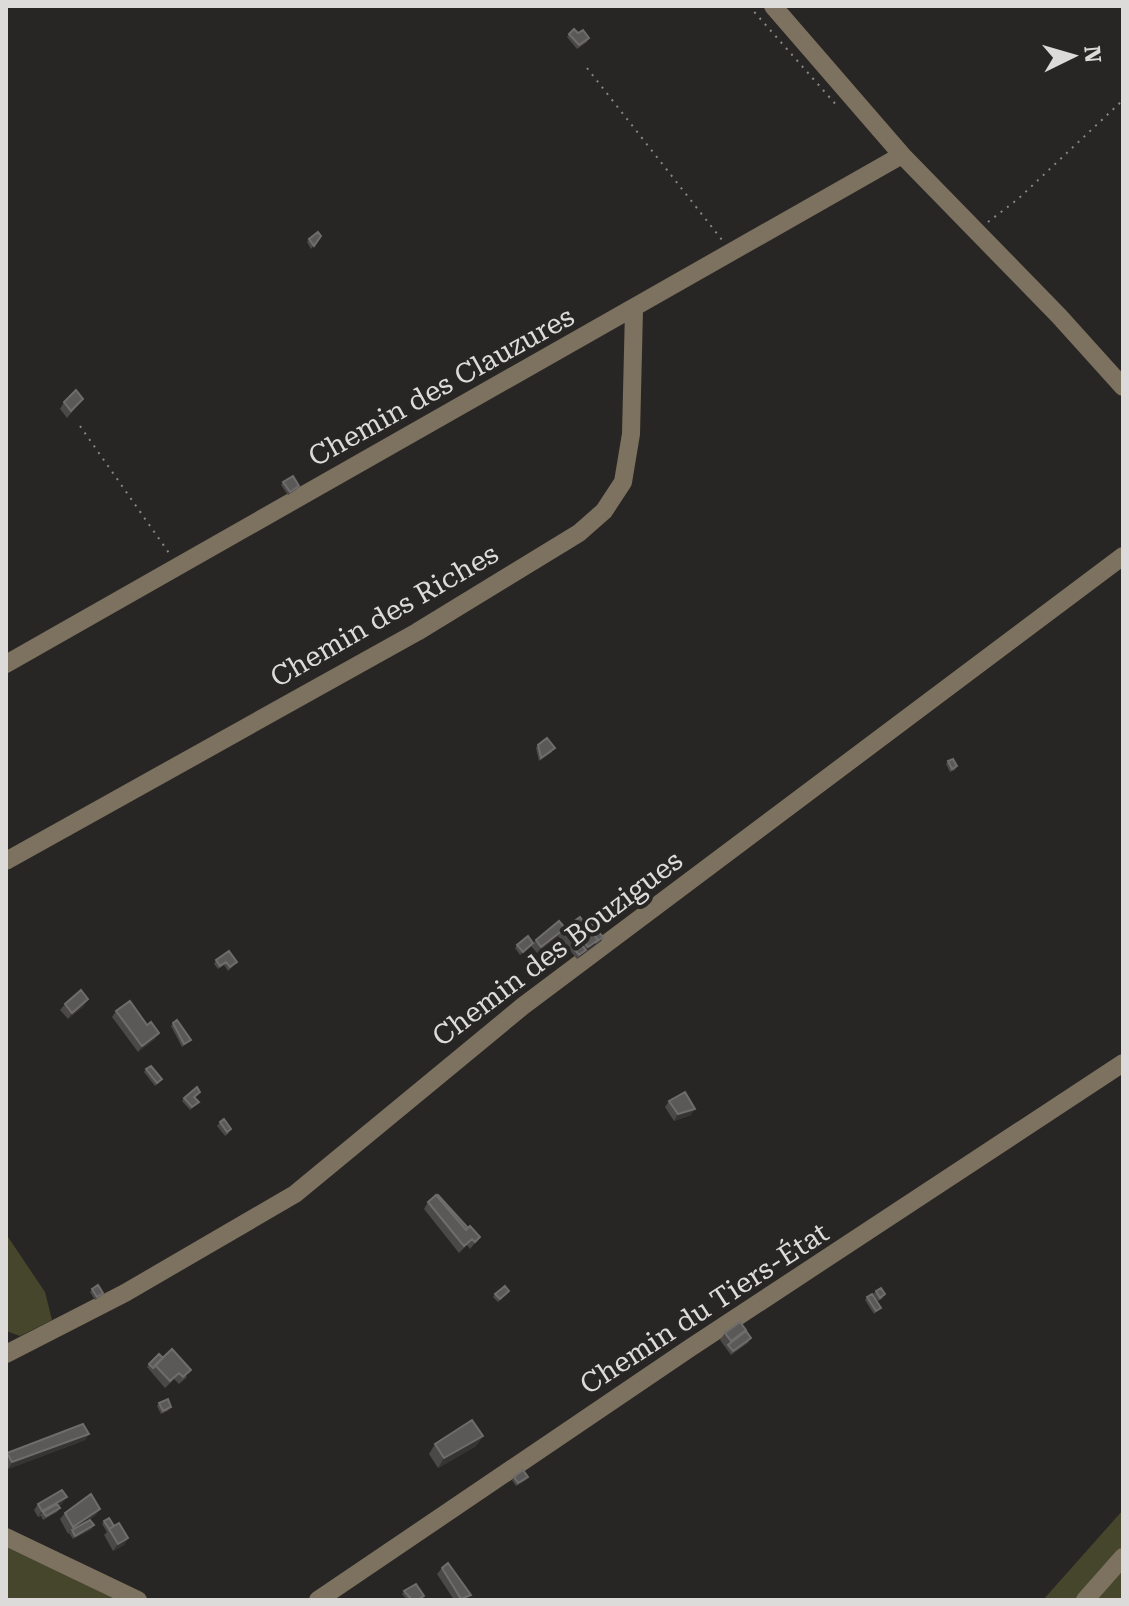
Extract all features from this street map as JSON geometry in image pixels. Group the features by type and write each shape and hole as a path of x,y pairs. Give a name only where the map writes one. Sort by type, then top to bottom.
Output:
{"street":[{"path":"773,6 902,155 978,230 1123,387"},
{"name":"Chemin des Clauzures","path":"6,664 902,155"},
{"name":"Chemin des Riches","path":"6,861 417,632 579,533 596,519 623,482 631,434 634,310"},
{"name":"Chemin des Bouzigues","path":"6,1354 125,1293 295,1194 523,1006 1123,556"},
{"name":"Chemin du Tiers-État","path":"318,1600 690,1348 1123,1063"},
{"path":"6,1537 138,1600"},
{"path":"1085,1600 1123,1557"}],"path":[{"path":"587,68 731,254"},
{"path":"978,230 1018,199 1123,100"},
{"path":"80,426 178,566"}],"green space":[{"path":"6,1234 45,1292 52,1320 20,1336 6,1331"},
{"path":"1123,1510 1123,1600 1043,1600"},
{"path":"6,1547 121,1600 6,1600"}],"building":[{"path":"574,29 578,33 583,30 589,38 579,45 569,34"},
{"path":"318,232 321,236 314,246 309,239"},
{"path":"76,390 83,399 71,411 64,402"},
{"path":"293,476 299,486 290,492 283,482"},
{"path":"547,738 555,748 541,758 538,745"},
{"path":"953,759 957,766 952,769 948,761"},
{"path":"580,917 598,940 588,947 583,941 576,947 563,930 541,947 536,940 559,921 565,928"},
{"path":"592,924 603,937 595,943 598,940 588,927"},
{"path":"528,936 533,943 523,952 517,945"},
{"path":"581,944 586,950 579,955 574,949"},
{"path":"229,951 237,962 230,967 226,962 220,966 216,960"},
{"path":"81,990 88,999 72,1013 65,1004"},
{"path":"130,1001 147,1025 151,1022 159,1033 142,1046 116,1011"},
{"path":"177,1020 191,1040 184,1044 173,1023"},
{"path":"151,1066 162,1079 157,1083 146,1069"},
{"path":"197,1087 200,1092 194,1097 199,1102 192,1107 184,1098"},
{"path":"685,1092 695,1109 678,1114 669,1101"},
{"path":"224,1119 231,1129 227,1132 220,1122"},
{"path":"436,1195 466,1230 470,1226 480,1237 475,1242 472,1239 464,1246 428,1202"},
{"path":"437,1196 468,1228 466,1230"},
{"path":"98,1285 103,1293 97,1297 92,1289"},
{"path":"505,1286 509,1291 500,1299 495,1294"},
{"path":"881,1288 885,1294 880,1298 876,1291"},
{"path":"872,1294 881,1308 876,1311 867,1297"},
{"path":"740,1322 746,1330 731,1341 725,1333"},
{"path":"746,1331 751,1338 733,1351 728,1345"},
{"path":"172,1349 191,1370 183,1377 179,1373 170,1381 155,1365"},
{"path":"159,1354 163,1358 153,1368 149,1364"},
{"path":"168,1399 171,1407 163,1411 159,1403"},
{"path":"472,1420 483,1436 444,1458 435,1444"},
{"path":"83,1424 89,1434 12,1462 7,1453"},
{"path":"523,1470 528,1477 518,1483 514,1477"},
{"path":"62,1490 67,1497 42,1511 38,1504"},
{"path":"91,1494 100,1509 73,1527 65,1513"},
{"path":"57,1504 60,1508 46,1516 43,1512"},
{"path":"109,1518 114,1526 109,1529 104,1521"},
{"path":"90,1520 94,1525 75,1536 72,1530"},
{"path":"119,1523 128,1538 118,1544 109,1529"},
{"path":"448,1563 471,1595 461,1599 442,1568"},
{"path":"416,1584 424,1596 412,1600 404,1591"}]}
